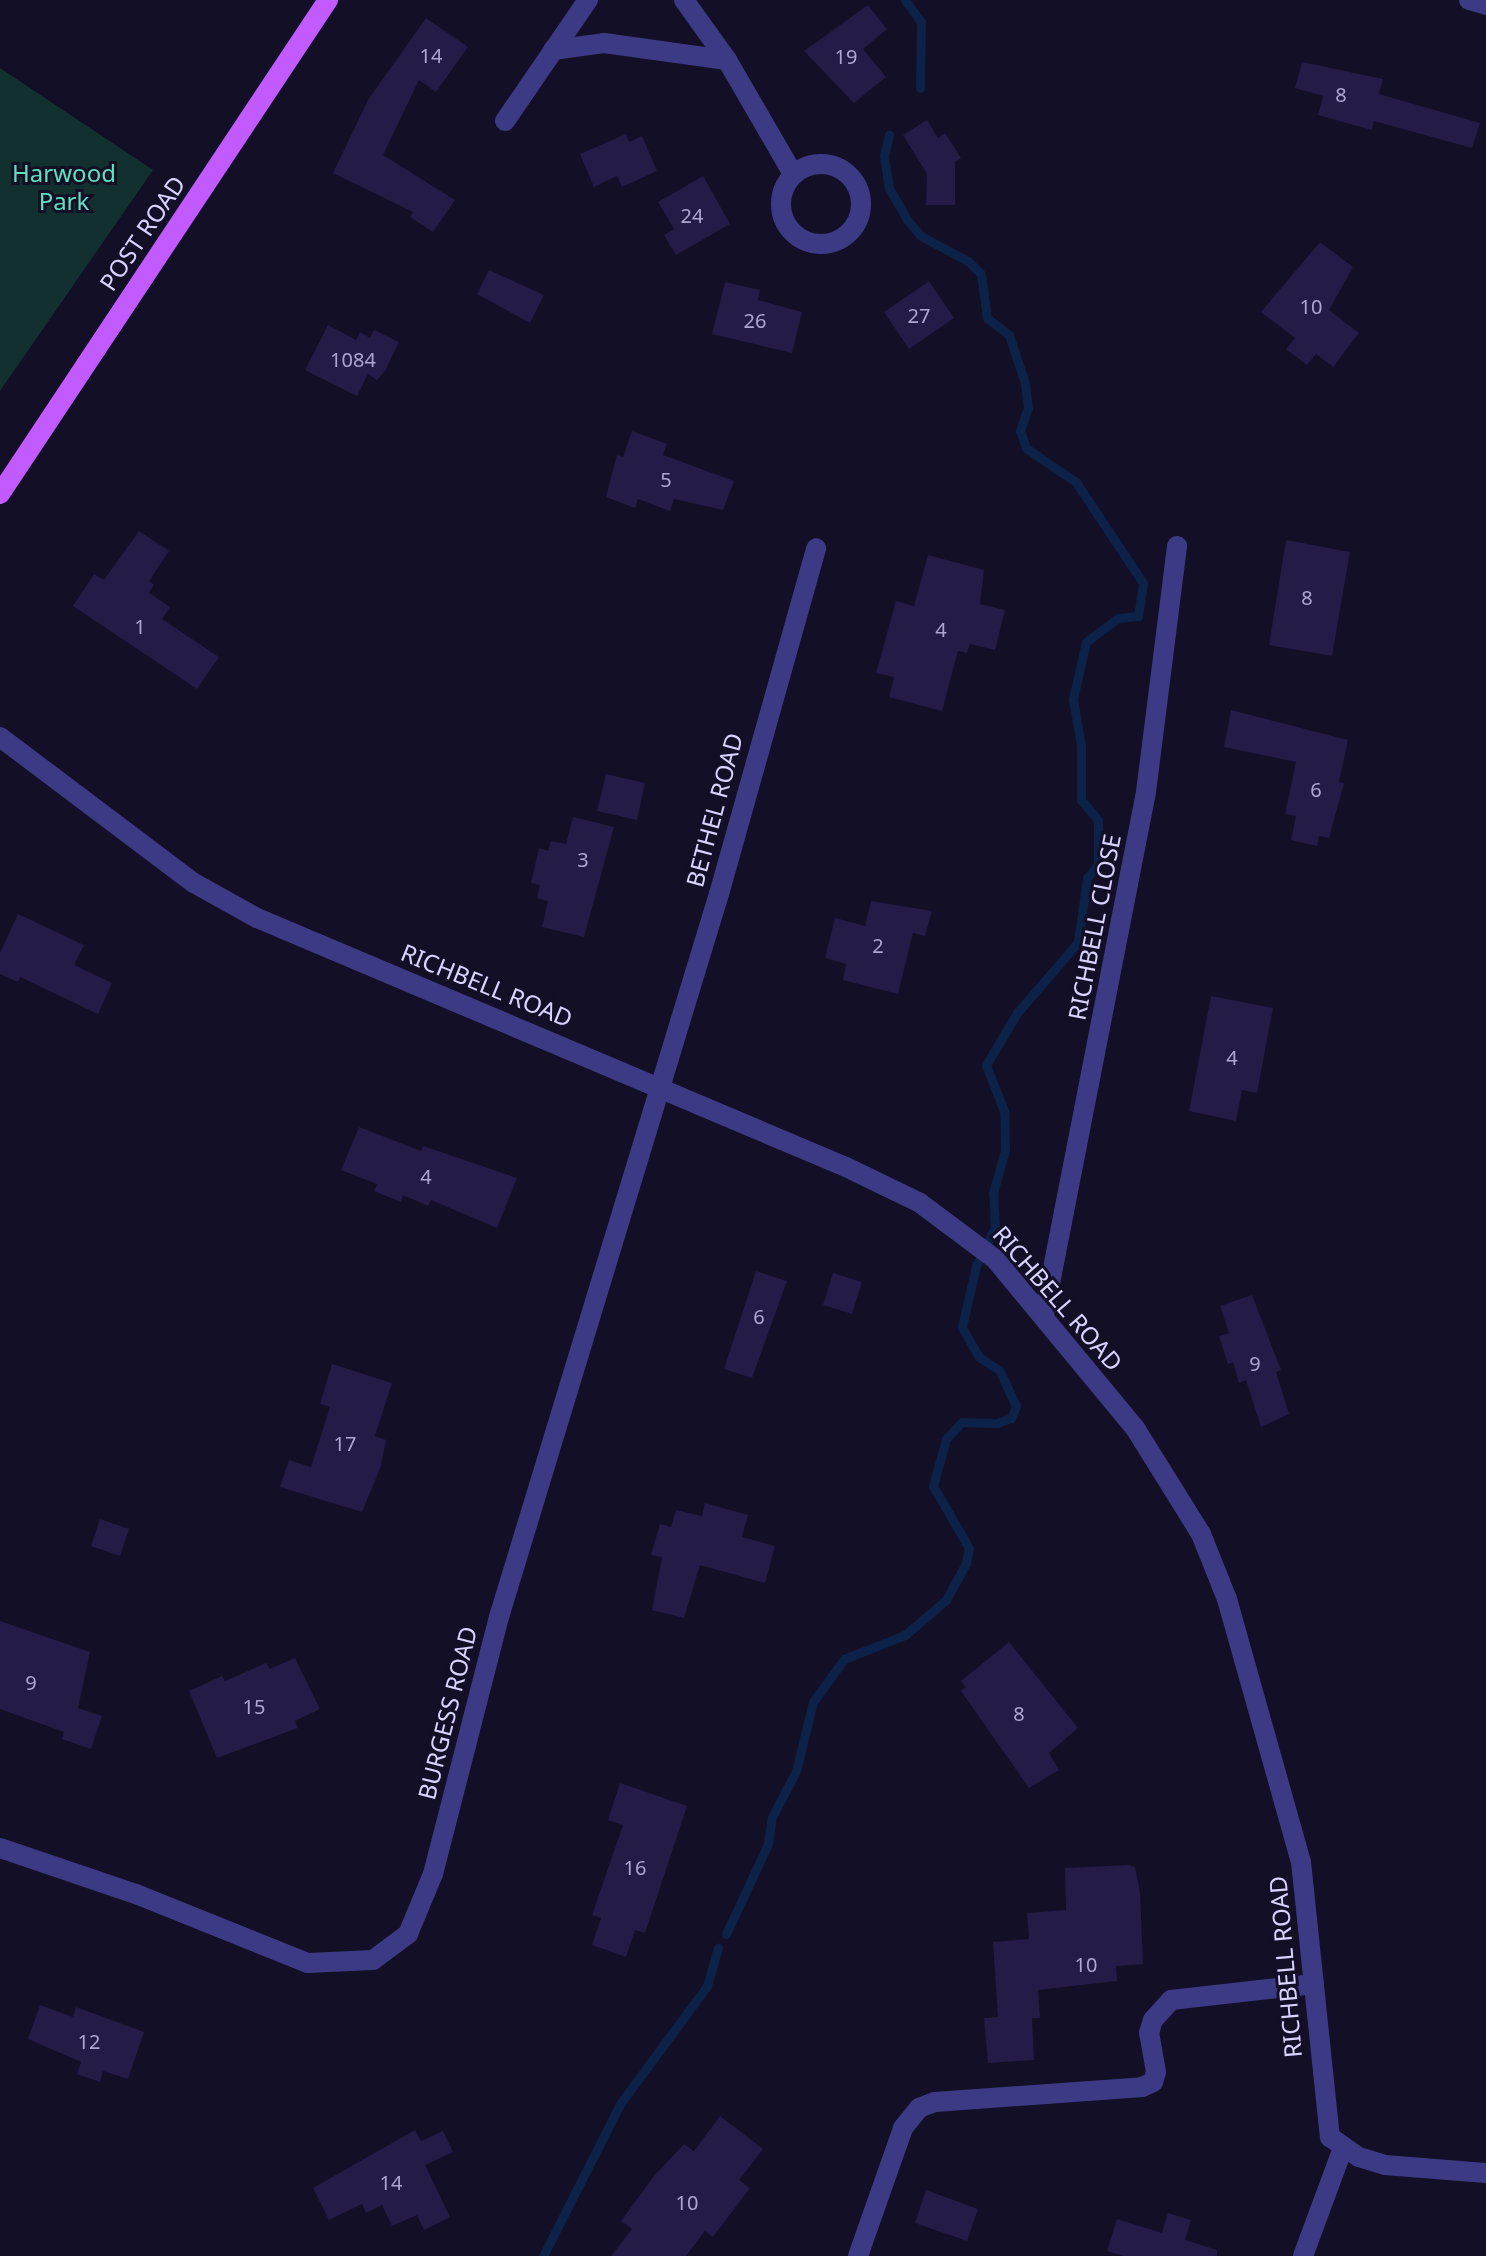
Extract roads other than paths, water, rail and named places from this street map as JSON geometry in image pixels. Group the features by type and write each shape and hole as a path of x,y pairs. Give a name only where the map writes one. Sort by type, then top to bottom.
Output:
{"main road":[{"name":"POST ROAD","path":"0,494 328,0"}],"street":[{"path":"505,121 588,0"},
{"path":"684,0 727,60 793,174"},
{"path":"1469,0 1486,5"},
{"path":"553,50 604,43 727,60"},
{"path":"811,164 827,164 855,182 861,205 847,234 827,243 812,243 791,231 781,199 793,174 811,164"},
{"name":"RICHBELL CLOSE","path":"1044,1314 1143,808 1177,546"},
{"name":"BETHEL ROAD","path":"661,1085 816,548"},
{"name":"RICHBELL ROAD","path":"0,737 194,883 257,918 661,1085 920,1203 966,1234 995,1259 1044,1314 1135,1428 1201,1534 1227,1599 1301,1862 1324,2112 1330,2137 1343,2148"},
{"name":"BURGESS ROAD","path":"0,1848 136,1894 308,1963 373,1960 408,1934 433,1874 499,1617 661,1085"},
{"path":"858,2256 903,2128 919,2108 935,2102 1142,2087 1153,2082 1156,2072 1149,2033 1153,2020 1171,2000 1314,1984"},
{"path":"1303,2256 1343,2148 1385,2165 1486,2173"}],"waterway":[{"path":"905,0 921,22 920,88"},
{"path":"726,1934 768,1844 772,1817 796,1771 813,1702 844,1659 905,1635 946,1600 966,1563 969,1548 933,1486 946,1439 962,1422 997,1423 1011,1418 1016,1406 999,1370 979,1357 962,1327 976,1266 995,1227 993,1193 1005,1150 1004,1111 986,1065 1017,1013 1078,942 1087,878 1098,865 1098,820 1081,800 1081,745 1073,699 1086,642 1118,618 1138,616 1143,583 1076,482 1026,448 1020,431 1028,408 1025,383 1009,335 987,318 981,274 968,261 921,236 908,221 889,188 884,155 889,135"},
{"path":"543,2256 620,2104 707,1986 718,1948"}],"park label":[{"name":"Harwood Park","path":"64,187"}]}
